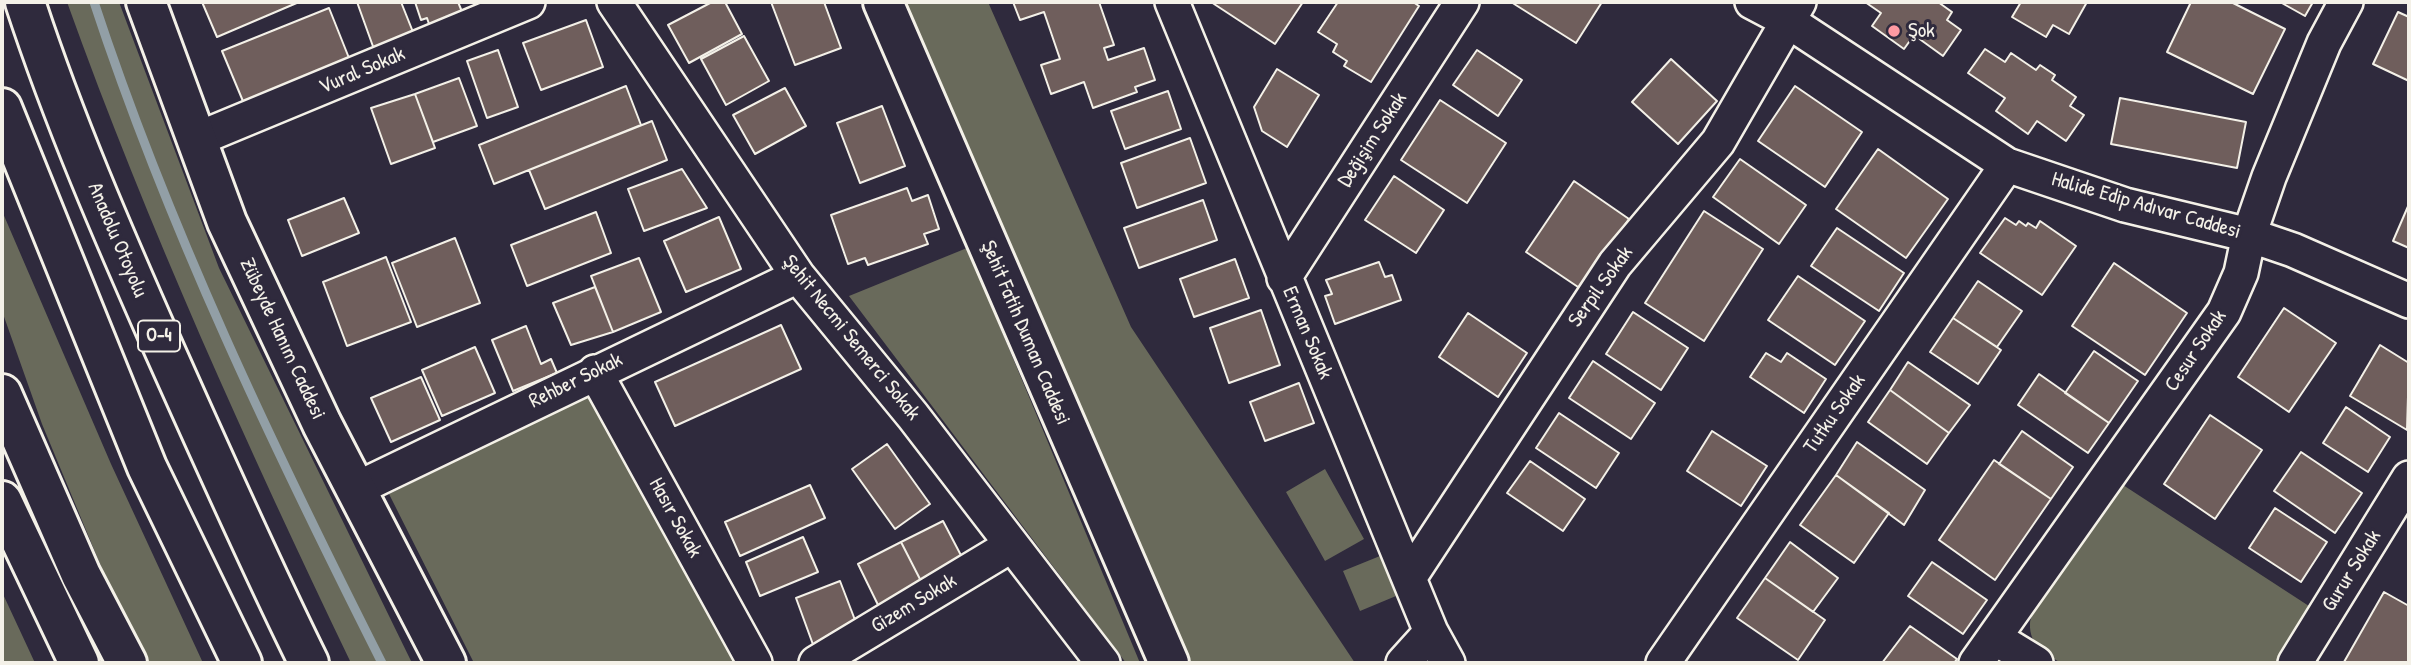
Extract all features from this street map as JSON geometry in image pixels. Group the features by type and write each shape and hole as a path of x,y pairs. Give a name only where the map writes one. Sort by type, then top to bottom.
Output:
{"main road":[{"name":"Anadolu Otoyolu","path":"25,2 69,128 131,273 254,551 309,663"},
{"name":"Zübeyde Hanım Caddesi","path":"146,2 227,222 322,424 446,663"},
{"name":"Şehit Fatih Duman Caddesi","path":"883,2 1169,663"},
{"path":"2,108 147,467 242,663"},
{"path":"2,394 81,575 127,663"},
{"path":"2,500 79,663"}],"street":[{"name":"Vural Sokak","path":"195,140 528,2"},
{"name":"Şehit Necmi Semerci Sokak","path":"614,2 798,276 914,416 1103,663"},
{"name":"Erman Sokak","path":"1172,2 1431,632 1448,663"},
{"name":"Değişim Sokak","path":"1284,278 1462,2"},
{"name":"Halide Edip Adıvar Caddesi","path":"1752,2 1793,11 2007,165 2125,205 2249,235 2293,250 2409,301"},
{"name":"Cesur Sokak","path":"1986,651 2224,312 2241,273 2249,235 2319,55 2346,2"},
{"name":"Serpil Sokak","path":"1409,578 1615,264 1718,142 1793,11"},
{"name":"Tutku Sokak","path":"1663,663 2007,165"},
{"name":"Rehber Sokak","path":"356,489 798,276"},
{"name":"Hasır Sokak","path":"595,372 755,663"},
{"name":"Gurur Sokak","path":"2295,663 2409,478"},
{"name":"Gizem Sokak","path":"816,663 1012,545"},
{"path":"1403,663 1431,632"},
{"path":"1986,651 2036,663"}],"green space":[{"path":"67,2 119,2 219,268 412,663 351,663 200,336 131,170"},
{"path":"905,2 988,2 1131,327 1355,663 1188,663"},
{"path":"2,211 111,464 203,663 148,663 110,588 42,424 2,311"},
{"path":"967,248 1140,663 1126,663 849,296"},
{"path":"589,396 734,663 474,663 389,494"},
{"path":"1325,469 1364,539 1325,561 1286,492"},
{"path":"2123,485 2312,608 2277,663 2061,663 2039,648 2030,631 2034,612 2056,576"},
{"path":"1380,556 1396,596 1360,611 1343,571"},
{"path":"2,592 35,663 2,663"}],"building":[{"path":"202,2 299,2 217,37"},
{"path":"357,2 401,2 415,37 375,52"},
{"path":"415,2 458,2 463,14 430,27 427,18 421,20"},
{"path":"712,2 725,2 742,34 689,63 668,25"},
{"path":"771,2 824,2 841,48 795,65"},
{"path":"1013,2 1099,2 1114,45 1104,48 1108,60 1144,48 1155,80 1135,87 1137,92 1093,108 1084,82 1051,94 1041,65 1060,59 1044,12 1020,20"},
{"path":"1211,2 1303,2 1275,44"},
{"path":"1338,2 1413,2 1419,6 1371,82 1344,66 1347,61 1333,52 1337,44 1318,32"},
{"path":"1511,2 1602,2 1576,43"},
{"path":"1865,2 1938,2 1952,12 1947,20 1961,30 1943,56 1914,35 1904,49 1872,26 1881,13"},
{"path":"2021,2 2087,2 2069,34 2053,25 2046,37 2012,17"},
{"path":"2191,2 2231,2 2285,29 2253,94 2167,52"},
{"path":"2280,2 2313,2 2305,16"},
{"path":"329,8 351,63 245,106 222,51"},
{"path":"2398,12 2409,17 2409,81 2373,64"},
{"path":"586,20 603,67 541,90 523,43"},
{"path":"744,36 769,81 726,105 701,59"},
{"path":"1985,49 2005,62 2011,53 2036,70 2040,65 2055,75 2052,80 2076,97 2070,106 2084,115 2066,141 2037,121 2028,134 1996,111 2005,98 1968,73"},
{"path":"498,50 518,107 487,118 467,61"},
{"path":"1477,50 1522,80 1498,116 1453,85"},
{"path":"1671,59 1717,101 1678,144 1632,102"},
{"path":"1277,69 1319,95 1287,147 1262,131 1254,107"},
{"path":"459,78 477,126 433,142 415,94"},
{"path":"626,86 641,125 494,184 479,145"},
{"path":"1795,86 1862,132 1825,187 1758,141"},
{"path":"785,88 806,126 755,154 733,115"},
{"path":"1168,91 1181,129 1125,149 1111,111"},
{"path":"415,94 435,148 391,164 371,108"},
{"path":"2120,98 2246,122 2237,168 2111,144"},
{"path":"1440,100 1506,143 1467,203 1401,160"},
{"path":"882,106 905,166 860,183 837,123"},
{"path":"652,121 667,160 545,209 529,170"},
{"path":"1190,138 1206,183 1137,208 1121,163"},
{"path":"1878,149 1948,199 1906,258 1836,209"},
{"path":"1740,159 1806,205 1779,244 1713,197"},
{"path":"682,169 707,208 644,231 628,189"},
{"path":"1394,176 1444,210 1416,253 1365,220"},
{"path":"1574,181 1629,219 1581,289 1526,252"},
{"path":"907,188 912,201 928,195 939,229 924,234 928,244 868,265 865,258 848,264 831,215"},
{"path":"344,198 359,233 302,256 288,220"},
{"path":"1203,200 1217,240 1139,268 1124,228"},
{"path":"2409,204 2409,248 2393,241"},
{"path":"1704,211 1763,249 1704,341 1645,303"},
{"path":"596,212 611,253 527,286 511,245"},
{"path":"719,217 741,269 686,292 664,241"},
{"path":"2005,218 2016,225 2019,221 2036,228 2040,221 2076,246 2042,295 1980,253"},
{"path":"1837,228 1904,273 1879,311 1811,266"},
{"path":"455,238 480,303 417,327 392,263"},
{"path":"386,257 411,322 347,346 323,282"},
{"path":"639,258 661,312 613,332 591,276"},
{"path":"1235,259 1249,298 1194,317 1180,279"},
{"path":"1379,262 1385,277 1392,275 1401,300 1335,324 1325,296 1332,294 1326,280"},
{"path":"2114,263 2187,313 2145,375 2072,326"},
{"path":"1798,276 1865,321 1835,365 1768,320"},
{"path":"1978,281 2022,311 1997,347 1953,318"},
{"path":"595,287 613,332 571,345 553,303"},
{"path":"2284,308 2336,343 2289,412 2238,377"},
{"path":"1261,310 1280,365 1229,383 1210,328"},
{"path":"1633,312 1688,348 1661,390 1606,354"},
{"path":"1468,313 1527,353 1498,397 1439,357"},
{"path":"1953,318 2001,350 1978,384 1930,352"},
{"path":"781,325 801,369 675,426 655,382"},
{"path":"526,326 541,364 551,359 557,373 513,391 492,340"},
{"path":"2380,345 2409,363 2407,430 2350,396"},
{"path":"475,347 495,393 442,416 422,370"},
{"path":"2094,351 2138,381 2109,423 2065,393"},
{"path":"1766,353 1781,362 1787,353 1826,379 1804,413 1750,377"},
{"path":"1593,361 1655,403 1631,439 1569,398"},
{"path":"1908,362 1970,405 1949,433 1890,390"},
{"path":"2039,374 2109,423 2088,453 2018,405"},
{"path":"421,377 440,420 391,442 371,398"},
{"path":"1299,383 1314,423 1265,441 1250,402"},
{"path":"1890,390 1949,433 1927,464 1868,422"},
{"path":"2346,407 2390,437 2368,472 2323,443"},
{"path":"1559,413 1619,453 1596,488 1536,448"},
{"path":"2210,415 2262,450 2215,519 2164,484"},
{"path":"1712,431 1767,466 1741,506 1687,471"},
{"path":"2022,431 2073,467 2051,499 1999,464"},
{"path":"1857,442 1925,490 1904,525 1836,475"},
{"path":"887,444 930,504 895,529 852,469"},
{"path":"2301,452 2362,493 2335,533 2274,491"},
{"path":"1994,460 2051,499 1995,580 1939,540"},
{"path":"1530,461 1585,499 1563,531 1507,493"},
{"path":"1836,475 1889,513 1854,563 1800,525"},
{"path":"810,485 825,518 740,556 725,522"},
{"path":"2275,508 2327,542 2301,582 2249,548"},
{"path":"943,521 965,563 923,585 901,542"},
{"path":"803,537 818,572 760,596 746,562"},
{"path":"901,542 923,585 880,609 858,564"},
{"path":"1790,542 1838,578 1813,612 1765,578"},
{"path":"1932,562 1987,600 1963,634 1908,596"},
{"path":"1765,578 1825,620 1798,660 1737,618"},
{"path":"840,581 860,633 815,650 796,598"},
{"path":"2384,592 2409,606 2409,663 2344,662"},
{"path":"1910,626 1957,659 1954,663 1882,663"}],"waterway":[{"path":"94,2 155,171 226,338 302,502 382,663"}],"place":[{"name":"Şok","path":"1894,31"}]}
